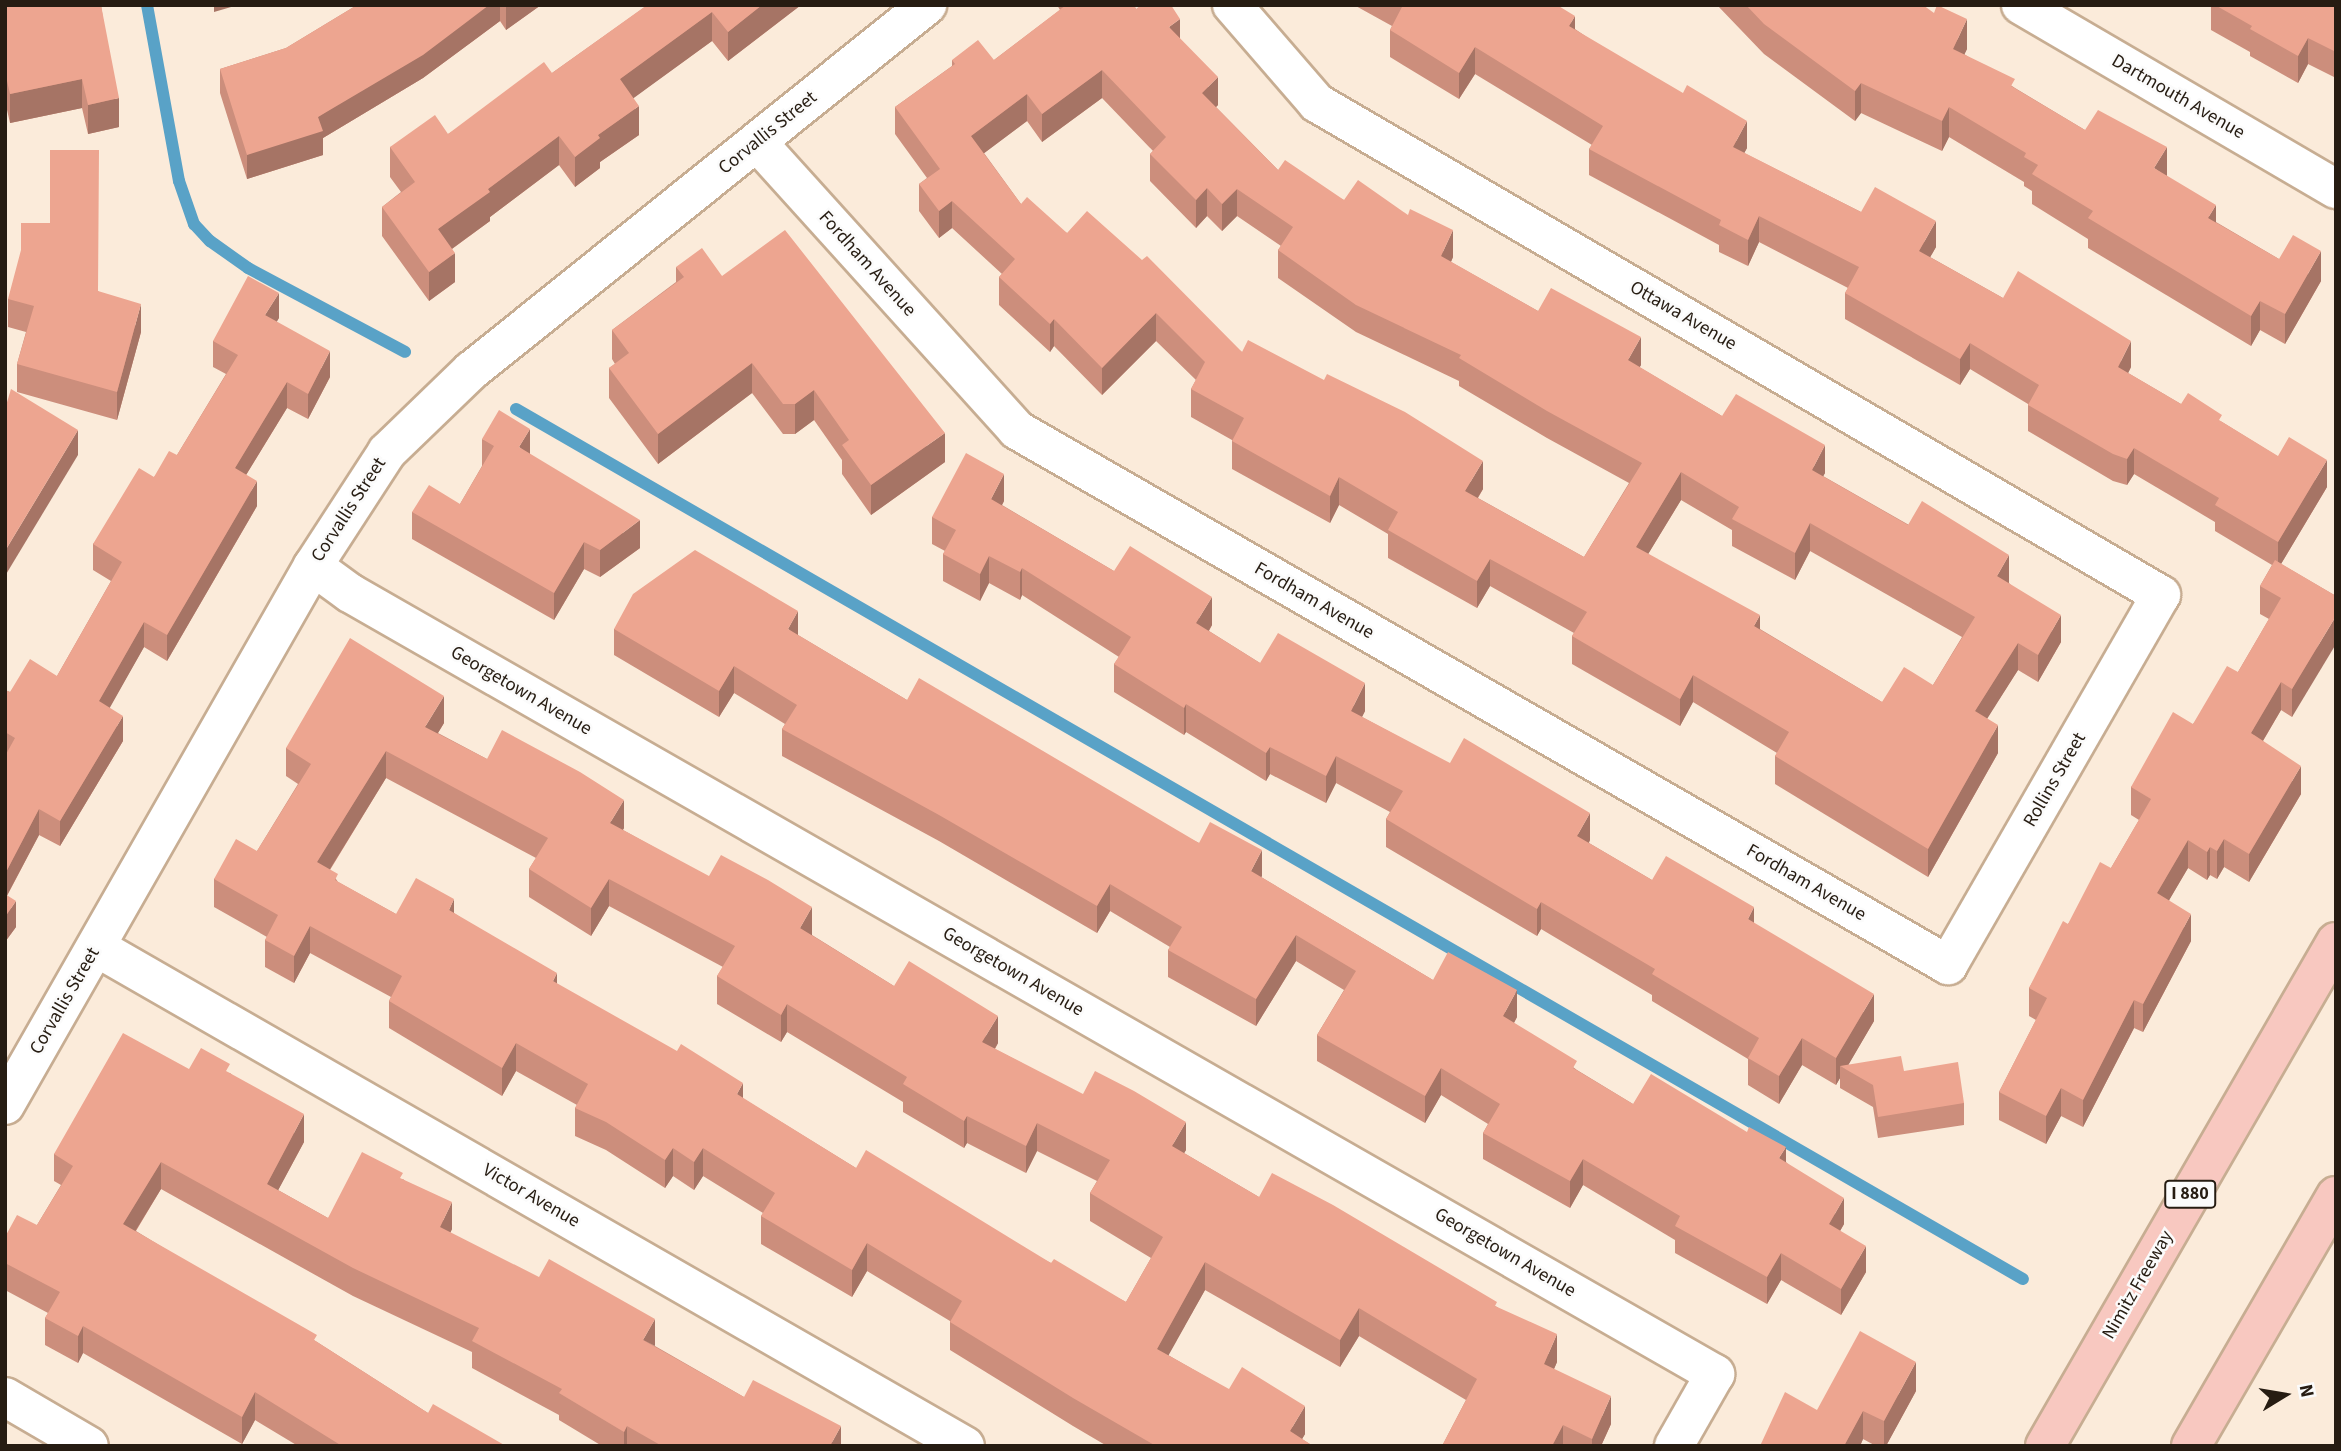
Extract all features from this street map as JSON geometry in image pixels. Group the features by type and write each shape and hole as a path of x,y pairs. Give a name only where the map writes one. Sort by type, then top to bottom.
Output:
{"highway":[{"name":"Nimitz Freeway","path":"2045,1446 2336,942"},
{"path":"2191,1446 2336,1196"}],"street":[{"name":"Corvallis Street","path":"5,1105 313,566 363,485 418,421 471,371 927,5"},
{"name":"Ottawa Avenue","path":"1232,5 1317,103 2161,595"},
{"name":"Dartmouth Avenue","path":"2021,5 2336,189"},
{"name":"Fordham Avenue","path":"757,142 1017,430 1948,965"},
{"name":"Georgetown Avenue","path":"313,566 349,593 1716,1374 1674,1446"},
{"name":"Rollins Street","path":"1948,965 2161,595"},
{"name":"Victor Avenue","path":"96,947 965,1446"},
{"path":"5,1397 89,1446"}],"building":[{"path":"5,5 101,5 119,98 88,105 82,79 10,94 5,72"},
{"path":"357,5 489,5 423,55 318,117 323,131 247,155 220,69 286,48"},
{"path":"647,5 762,5 728,32 712,12 620,79 639,106 598,135 600,138 575,157 559,136 488,189 490,192 438,229 455,253 429,272 382,207 415,182 390,147 435,115 448,134 544,62 552,73"},
{"path":"1066,5 1134,5 1136,9 1141,5 1171,5 1180,19 1169,27 1218,77 1202,93 1278,170 1285,160 1344,200 1358,180 1408,215 1410,209 1453,230 1441,256 1538,311 1551,288 1641,337 1628,360 1722,416 1736,394 1825,445 1812,470 1908,525 1922,501 2009,555 1997,576 2061,615 2038,655 2018,643 1975,711 1998,725 1928,849 1775,756 1789,732 1693,675 1680,699 1572,636 1587,612 1490,559 1477,581 1388,530 1398,512 1339,477 1330,496 1232,441 1244,418 1191,389 1205,362 1156,313 1102,368 1054,319 1050,324 999,277 1015,259 952,201 939,211 919,184 940,169 895,107 955,64 952,60 978,40 994,60","holes":["1102,70 1166,137 1150,154 1196,200 1207,188 1222,204 1237,189 1293,227 1278,250 1356,305 1461,355 1459,358 1547,411 1642,463 1584,557 1465,491 1483,461 1405,412 1327,374 1324,380 1248,340 1242,352 1147,256 1142,260 1087,211 1067,233 1027,197 1021,204 971,136 1027,94 1042,114","1681,472 1739,507 1732,519 1795,553 1810,523 1975,617 1933,685 1904,667 1882,702 1754,626 1760,615 1636,547"]},
{"path":"1403,5 1557,5 1575,16 1569,26 1683,93 1687,85 1747,121 1733,147 1861,212 1875,187 1936,221 1919,251 2003,298 2018,271 2131,341 2118,367 2181,404 2188,393 2222,415 2219,420 2278,456 2289,437 2327,460 2278,542 2215,505 2219,498 2134,448 2127,459 2113,454 2028,405 2039,385 1970,343 1960,359 1845,293 1859,267 1759,216 1748,240 1719,225 1721,220 1589,149 1603,126 1475,47 1459,73 1390,30"},
{"path":"1746,5 1923,5 1934,13 1937,5 1967,19 1953,49 2015,79 2011,86 2085,130 2098,110 2167,147 2154,168 2216,205 2208,218 2279,259 2293,235 2321,251 2285,314 2260,301 2251,316 2088,218 2093,211 2032,174 2038,165 2024,157 2026,153 1949,107 1942,121 1861,83 1855,91 1764,24"},
{"path":"2215,5 2336,5 2336,52 2308,38 2298,56 2250,29 2252,26"},
{"path":"50,150 99,150 98,291 141,304 117,392 17,364 34,306 8,299 21,250 21,223 50,223"},
{"path":"785,230 945,433 871,485 842,445 849,440 814,390 795,404 783,404 752,363 658,434 609,368 629,353 612,330 684,277 676,267 702,248 722,276"},
{"path":"248,276 279,293 265,315 330,351 308,394 287,382 235,468 257,481 167,635 144,622 99,701 123,716 60,821 39,809 5,874 5,756 15,738 5,732 5,690 10,692 30,659 57,676 122,562 93,544 139,468 154,477 169,451 177,455 238,355 213,341"},
{"path":"11,389 78,430 5,551 5,409"},
{"path":"499,410 530,429 519,447 640,520 600,550 584,542 554,593 412,512 429,485 460,504 494,446 482,439"},
{"path":"966,453 1004,474 991,499 1114,571 1130,546 1212,597 1196,623 1260,663 1278,633 1365,683 1351,711 1450,763 1464,738 1590,813 1577,836 1652,880 1666,856 1754,907 1748,919 1874,994 1836,1058 1802,1038 1779,1076 1748,1058 1759,1038 1652,974 1655,969 1541,902 1537,909 1386,819 1403,791 1336,756 1326,776 1270,747 1266,753 1186,704 1184,708 1114,664 1131,637 1022,568 1020,572 989,556 980,574 943,554 956,530 932,517"},
{"path":"695,550 798,611 788,629 907,700 919,678 1199,843 1210,822 1262,850 1251,871 1433,980 1448,952 1517,990 1503,1016 1577,1061 1573,1068 1633,1104 1651,1074 1747,1132 1749,1127 1786,1147 1779,1158 1844,1198 1829,1224 1866,1246 1841,1289 1781,1253 1767,1277 1675,1226 1680,1216 1583,1159 1570,1181 1483,1133 1500,1104 1441,1068 1425,1096 1317,1035 1356,971 1296,935 1256,999 1168,950 1182,927 1110,884 1097,906 782,729 797,705 734,666 719,691 614,629 633,594"},
{"path":"2275,560 2336,596 2336,616 2292,689 2281,682 2251,733 2301,766 2249,854 2224,839 2217,851 2210,847 2207,852 2188,840 2157,893 2191,914 2143,1004 2134,1000 2083,1100 2061,1088 2046,1116 1999,1092 2047,998 2029,988 2063,921 2068,924 2100,862 2111,868 2151,799 2131,787 2173,712 2193,724 2227,666 2238,672 2281,598 2260,586"},
{"path":"350,638 444,696 425,727 487,759 502,730 580,772 624,800 610,823 709,876 721,855 812,907 800,928 894,986 909,961 998,1016 982,1042 1083,1094 1095,1071 1186,1122 1172,1146 1259,1197 1272,1173 1333,1205 1497,1302 1495,1306 1557,1334 1544,1364 1611,1396 1592,1439 1563,1425 1552,1446 1442,1446 1477,1379 1359,1308 1340,1340 1205,1262 1157,1349 1229,1389 1242,1367 1305,1406 1290,1431 1313,1446 1156,1446 950,1322 962,1301 867,1243 852,1270 761,1216 775,1193 703,1148 694,1162 673,1148 665,1160 606,1122 575,1108 588,1084 516,1043 502,1068 389,1001 402,976 310,926 294,956 265,940 278,915 214,879 236,839 257,851 311,764 286,748","holes":["386,751 548,838 529,869 591,908 609,879 735,946 717,976 781,1015 787,1004 907,1077 903,1084 964,1121 967,1116 1026,1146 1037,1123 1110,1160 1090,1193 1163,1237 1126,1302 1054,1259 1051,1263 866,1150 856,1168 737,1094 743,1083 681,1044 677,1051 553,981 557,973 449,910 454,899 416,878 396,914 335,880 338,874 317,862"]},
{"path":"5,894 16,901 5,917"},
{"path":"123,1033 189,1069 201,1048 230,1064 226,1071 304,1114 267,1184 328,1218 362,1152 403,1173 400,1178 452,1202 440,1227 539,1277 549,1259 655,1319 643,1340 744,1397 753,1380 841,1426 830,1446 662,1446 627,1426 624,1432 559,1393 562,1389 472,1341 479,1328 353,1268 161,1162 123,1224 317,1335 314,1340 428,1413 433,1404 506,1446 342,1446 255,1392 242,1417 83,1326 78,1336 45,1318 60,1292 5,1263 5,1237 17,1215 37,1225 73,1166 54,1154"},
{"path":"1901,1056 1904,1071 1958,1062 1964,1103 1878,1117 1873,1085 1840,1066"},
{"path":"1860,1331 1916,1362 1884,1421 1863,1411 1844,1446 1760,1446 1785,1392 1817,1410"}],"waterway":[{"path":"147,5 179,181 194,224 210,241 248,268 405,352"},
{"path":"516,409 2023,1279"}]}
